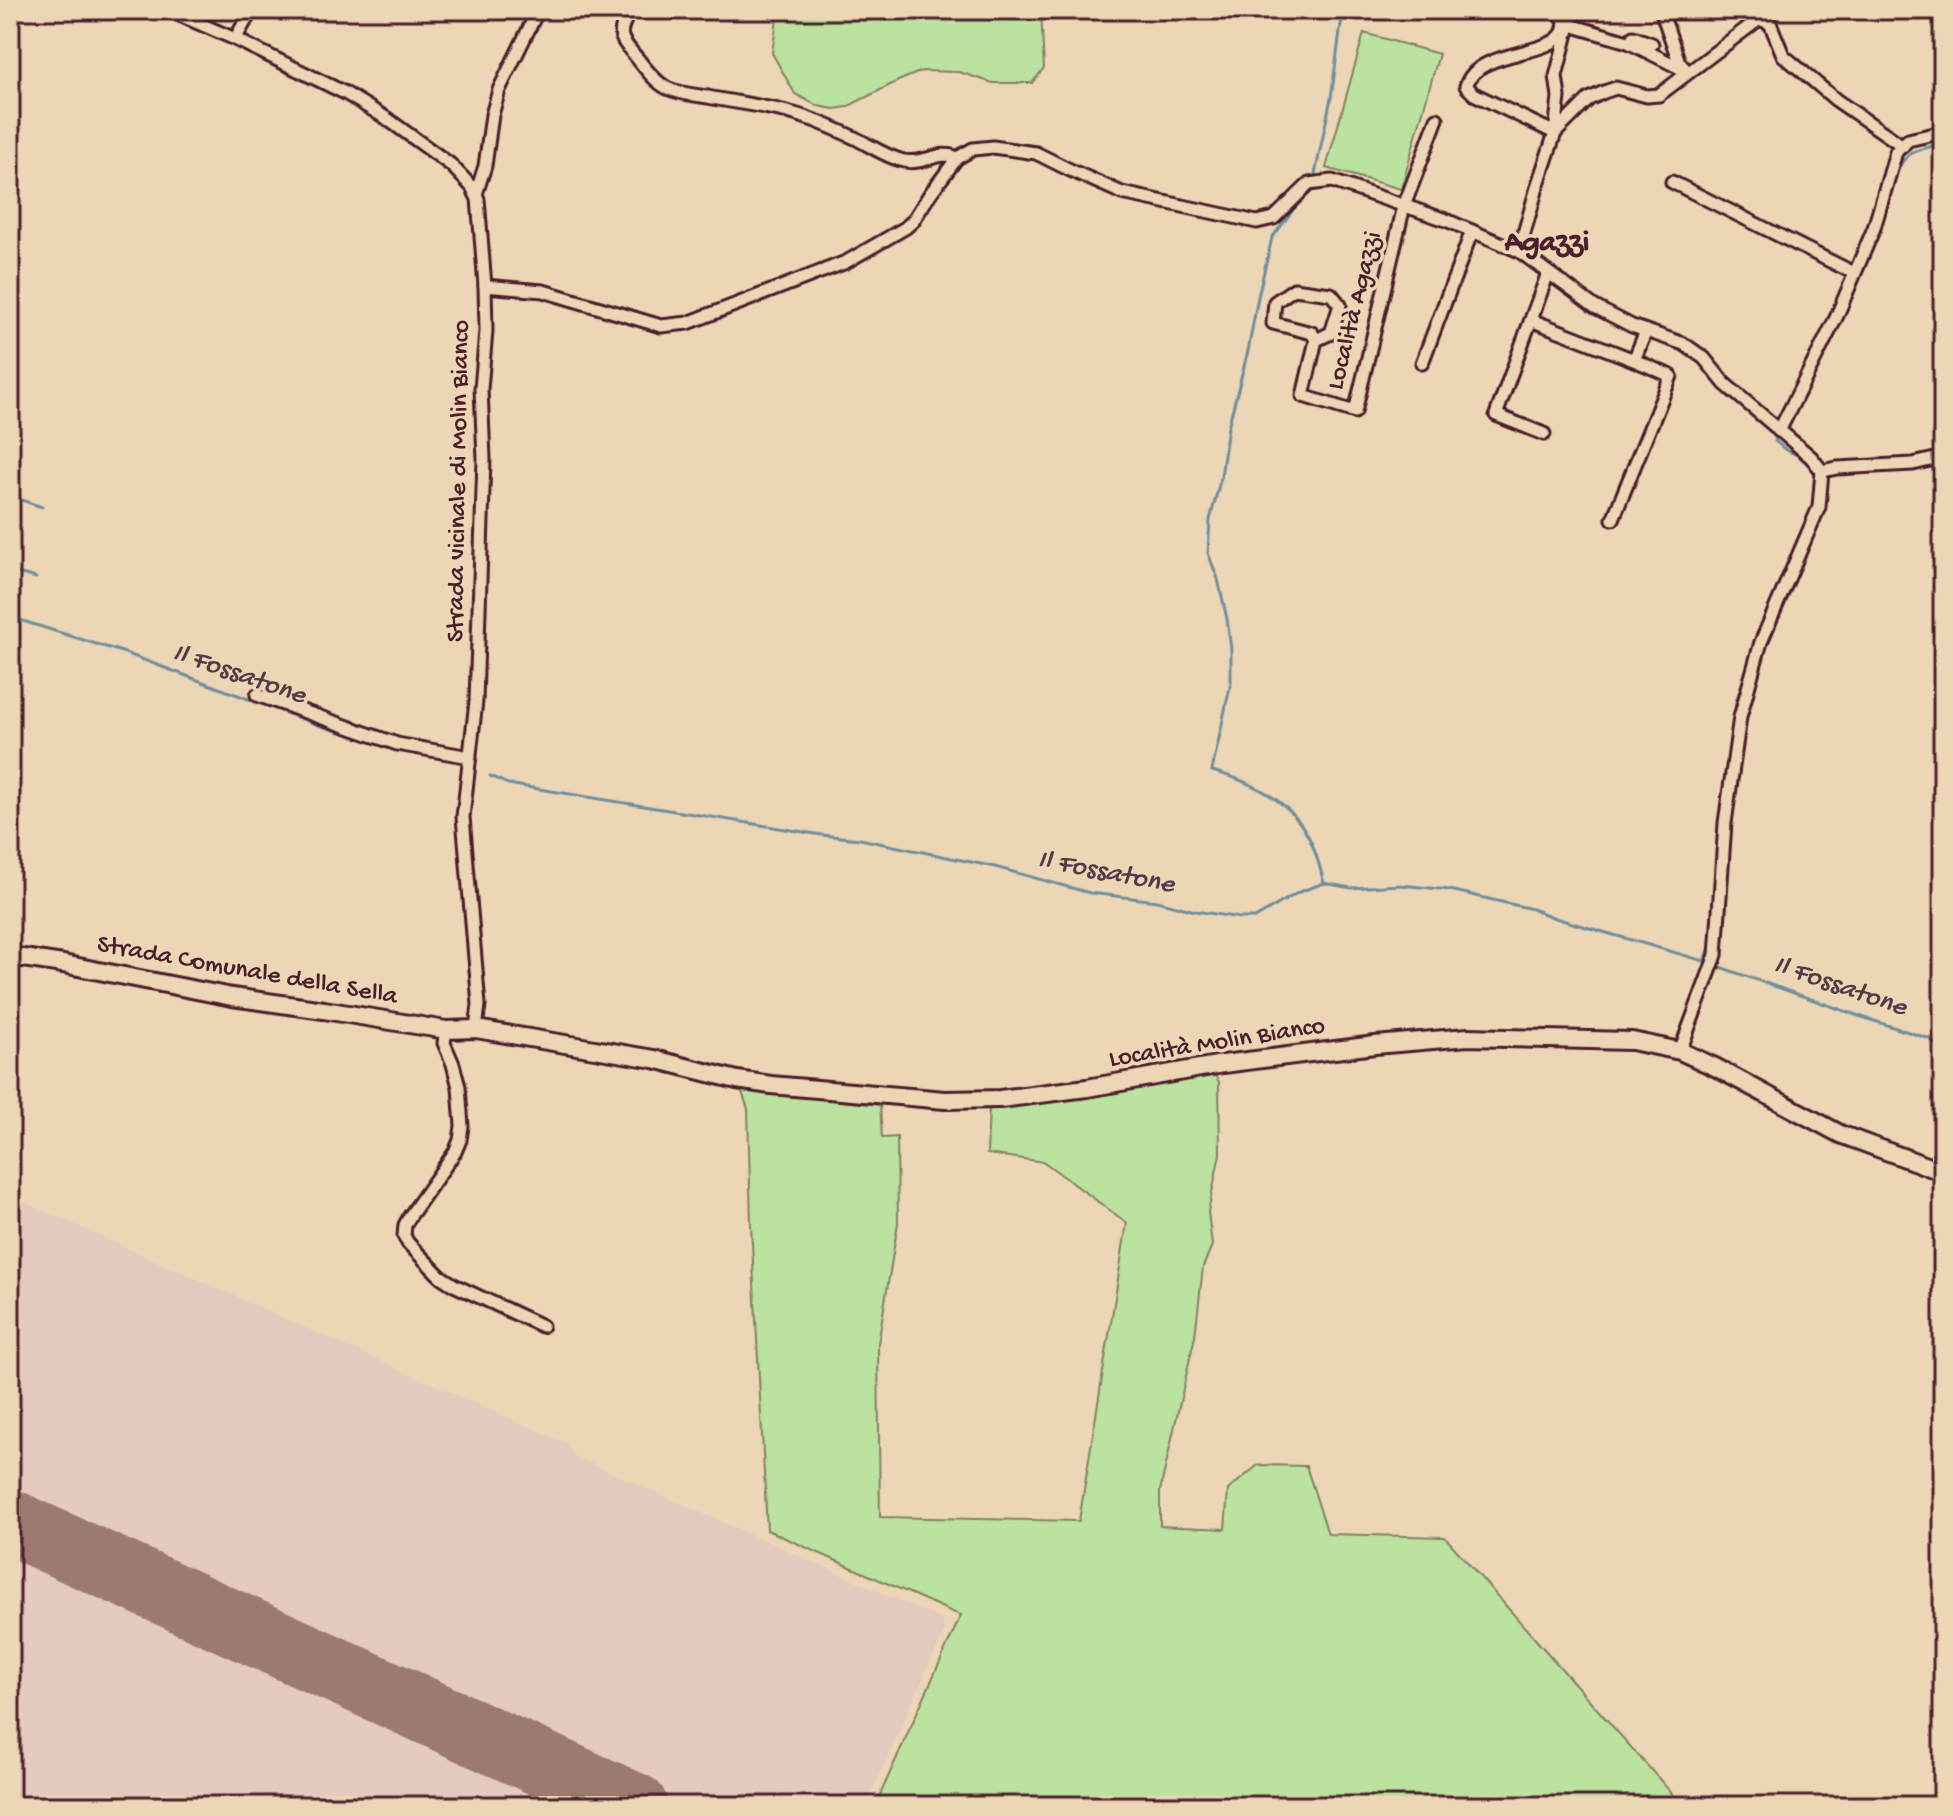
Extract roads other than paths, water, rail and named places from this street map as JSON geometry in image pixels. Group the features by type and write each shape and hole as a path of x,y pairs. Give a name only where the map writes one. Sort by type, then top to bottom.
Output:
{"street":[{"path":"168,10 345,93 386,118 451,165 467,181 478,200"},
{"path":"235,39 252,10"},
{"name":"Strada vicinale di Molin Bianco","path":"476,1029 479,1005 463,817 476,701 484,459 481,389 486,331 485,286 478,200 499,90 538,10"},
{"path":"630,10 621,27 623,39 645,68 665,87 807,118 853,137 889,157 907,162 927,161 949,154 957,158"},
{"path":"1554,10 1565,19 1564,31 1554,41 1479,67 1469,76 1466,86 1474,94 1555,133"},
{"path":"1661,10 1679,62 1688,72"},
{"path":"1555,133 1589,99 1604,92 1616,88 1647,96 1659,95 1759,14 1770,23 1783,55 1836,100 1903,146"},
{"path":"1519,251 1555,133 1559,97 1556,76 1574,19"},
{"path":"1574,19 1688,72"},
{"path":"1574,19 1652,44"},
{"path":"1404,206 1437,119"},
{"path":"1779,431 1836,318 1874,228 1896,152 1908,140 1943,132"},
{"path":"485,286 543,291 661,326 688,323 846,262 905,228 957,158 973,149 993,147 1036,153 1122,193 1257,222 1274,218 1309,184 1332,181 1446,220 1519,251 1595,307 1646,331 1684,344 1704,358 1725,384 1811,457 1822,471 1819,507 1761,642 1740,717 1725,823 1716,955 1680,1051"},
{"path":"1672,182 1854,273"},
{"name":"Località Agazzi","path":"1316,340 1303,396 1355,412 1404,206"},
{"path":"1422,363 1472,231"},
{"path":"1544,434 1496,415 1548,273"},
{"path":"1294,289 1331,294 1340,305 1331,333 1316,340 1312,333 1273,323 1275,302 1294,289"},
{"path":"1531,320 1671,376 1613,519"},
{"path":"1634,360 1646,331"},
{"path":"1822,471 1913,464 1943,457"},
{"path":"257,695 397,744 470,757"},
{"name":"Strada Comunale della Sella","path":"10,956 232,997 446,1030 476,1029"},
{"name":"Località Molin Bianco","path":"476,1029 654,1059 737,1080 945,1100 1000,1099 1073,1090 1223,1064 1468,1037 1632,1041 1680,1051 1840,1134 1943,1172"},
{"path":"446,1030 444,1043 459,1087 460,1140 405,1225 404,1236 440,1276 542,1326"}],"waterway":[{"path":"1314,179 1331,98 1343,10"},
{"path":"1893,181 1911,153 1943,143"},
{"path":"1301,199 1272,238 1210,520 1208,553 1218,579 1231,649 1231,682 1212,771 1254,786 1290,812 1311,841 1324,883"},
{"path":"1777,435 1775,441 1799,456 1817,473"},
{"path":"10,496 42,507"},
{"path":"10,571 36,578"},
{"name":"Il Fossatone","path":"10,617 125,653 321,726 396,749"},
{"path":"1732,740 1736,701 1751,659"},
{"name":"Il Fossatone","path":"490,776 508,784 860,839 995,867 1090,893 1157,901 1240,918 1255,918 1299,892 1324,883 1351,888 1400,885 1450,890 1532,909 1704,961 1711,946"},
{"name":"Il Fossatone","path":"1720,967 1930,1039 1943,1050"}],"district":[{"name":"Agazzi","path":"1547,244"}]}
